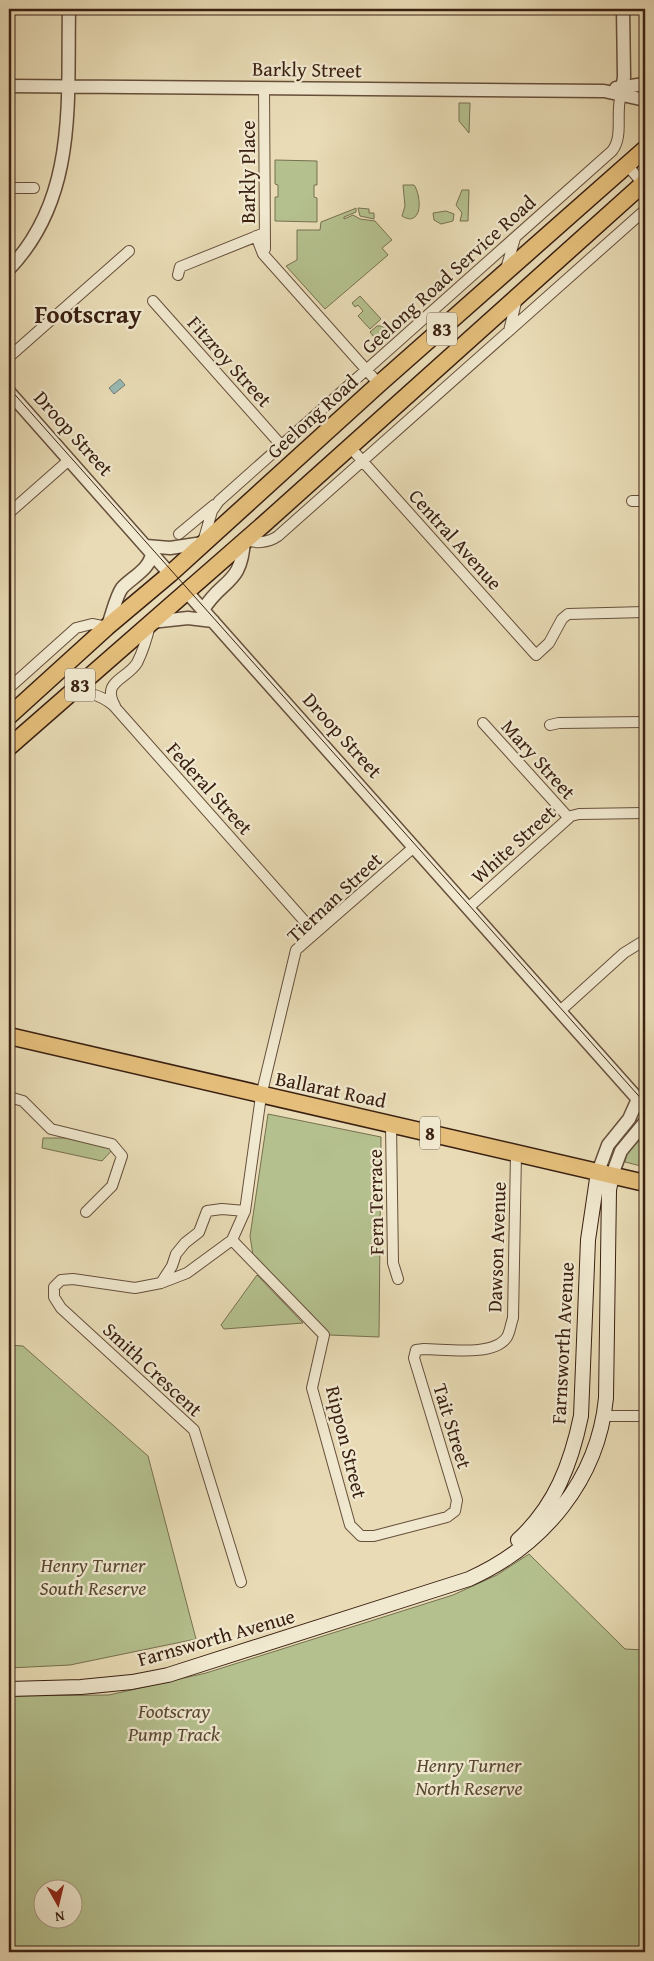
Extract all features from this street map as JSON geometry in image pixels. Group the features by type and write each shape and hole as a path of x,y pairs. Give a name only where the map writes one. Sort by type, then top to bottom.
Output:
{"highway":[{"name":"Geelong Road","path":"9,716 107,627 170,574 378,384 645,149"},
{"name":"83","path":"9,747 645,184"},
{"path":"258,494 253,502 254,506 258,508 268,507 290,499"},
{"name":"Droop Street","path":"170,574 186,591"},
{"name":"Ballarat Road","path":"9,1036 261,1096 645,1183"}],"main road":[{"name":"Farnsworth Avenue","path":"429,1592 490,1562 515,1544 534,1524 563,1480 581,1416 589,1226 605,1174"},
{"name":"Farnsworth Avenue","path":"9,1689 81,1687 123,1683 168,1674 469,1579 515,1554 545,1528 564,1506 583,1475 597,1444 604,1416 606,1398 609,1190 605,1174"},
{"path":"586,1284 608,1284"},
{"path":"584,1330 607,1330"},
{"path":"581,1416 604,1416"}],"street":[{"path":"9,269 23,253 40,223 53,197 62,164 66,137 69,9"},
{"path":"622,90 623,9"},
{"name":"Barkly Street","path":"9,86 604,91 622,90 645,84"},
{"name":"Barkly Place","path":"264,88 261,235 264,255 367,371"},
{"name":"Barkly Street","path":"622,90 645,100"},
{"name":"Geelong Road Service Road","path":"179,534 367,371 614,148 618,138 618,109 622,90"},
{"path":"627,165 645,184"},
{"path":"9,188 34,188"},
{"path":"203,610 211,598 237,573 243,558 244,540 258,542 276,538 364,462 645,210"},
{"path":"9,256 40,223"},
{"path":"179,271 261,235"},
{"path":"505,273 515,238"},
{"path":"9,357 129,251"},
{"path":"509,332 518,295"},
{"name":"Fitzroy Street","path":"153,301 281,444"},
{"path":"367,371 378,384"},
{"name":"Droop Street","path":"9,392 170,574"},
{"name":"Central Avenue","path":"349,446 536,655 549,643 562,619 568,614 645,612"},
{"path":"9,513 69,460"},
{"name":"Geelong Road Service Road","path":"203,543 214,508 219,501"},
{"path":"632,501 645,501"},
{"path":"9,688 76,628 92,624 107,627 121,590 149,562 149,549 203,543"},
{"name":"Droop Street","path":"186,591 642,1103"},
{"path":"115,707 111,698 113,684 137,662 151,622 188,618 213,621"},
{"name":"Federal Street","path":"64,699 80,694 93,694 100,696 115,707 316,933"},
{"path":"550,725 559,722 645,722"},
{"name":"Mary Street","path":"484,723 568,818"},
{"name":"White Street","path":"468,908 568,818 579,814 645,813"},
{"name":"Tiernan Street","path":"232,1240 245,1211 261,1096 296,950 414,847"},
{"path":"560,1011 624,953 645,940"},
{"path":"9,1097 23,1101 51,1129 112,1144 122,1156 112,1186 86,1212"},
{"name":"Farnsworth Avenue","path":"605,1174 608,1145 642,1103"},
{"name":"Farnsworth Avenue","path":"605,1174 621,1150 645,1122"},
{"name":"Fern Terrace","path":"391,1124 393,1263 398,1279"},
{"name":"Dawson Avenue","path":"416,1350 482,1350 495,1348 507,1337 513,1318 516,1153"},
{"path":"161,1283 172,1266 176,1254 185,1243 199,1232 207,1211 222,1209 245,1211"},
{"path":"161,1283 187,1273 232,1240"},
{"name":"Rippon Street","path":"232,1240 324,1335 312,1388 350,1526 362,1536 374,1536 447,1517 455,1511"},
{"name":"Smith Crescent","path":"161,1283 135,1288 105,1285 73,1278 61,1280 54,1287 54,1297 61,1308 194,1430 241,1582"},
{"name":"Tait Street","path":"416,1350 414,1358 457,1500 455,1511"},
{"path":"604,1416 645,1416"}],"green space":[{"path":"459,103 470,103 469,133 459,121"},
{"path":"275,160 317,161 317,185 314,185 314,197 317,198 317,222 275,221 275,197 278,197 278,185 275,184"},
{"path":"403,185 414,185 417,192 419,207 416,216 412,219 402,216 405,206"},
{"path":"462,190 469,190 468,221 460,221 462,213 456,205"},
{"path":"356,208 356,212 344,217 344,219 353,215 360,219 375,221 392,240 382,248 388,255 325,309 286,266 297,260 297,230 320,230 321,222"},
{"path":"358,208 369,209 369,213 374,213 374,219 360,216"},
{"path":"446,211 454,214 453,221 441,224 434,220 433,213"},
{"path":"360,296 381,319 370,329 358,316 363,311 358,305 355,307 352,303"},
{"path":"377,326 389,327 391,330 378,342 370,332"},
{"path":"268,1114 381,1137 379,1337 329,1335 253,1255 250,1236"},
{"path":"645,1132 645,1167 625,1162 627,1152"},
{"path":"43,1138 65,1138 114,1148 102,1161 42,1148"},
{"path":"257,1275 303,1323 224,1329 221,1325"},
{"name":"Henry Turner South Reserve","path":"9,1345 23,1346 148,1456 196,1639 70,1665 9,1668"},
{"name":"Henry Turner North Reserve","path":"529,1554 625,1649 645,1650 645,1952 9,1952 9,1696 109,1695 206,1673 453,1595 497,1575"}],"water":[{"path":"120,379 125,385 114,394 109,388"}],"tram line":[{"path":"9,388 645,1103"}],"district":[{"name":"Footscray","path":"88,314"}],"park label":[{"name":"Footscray Pump Track","path":"174,1722"}]}
